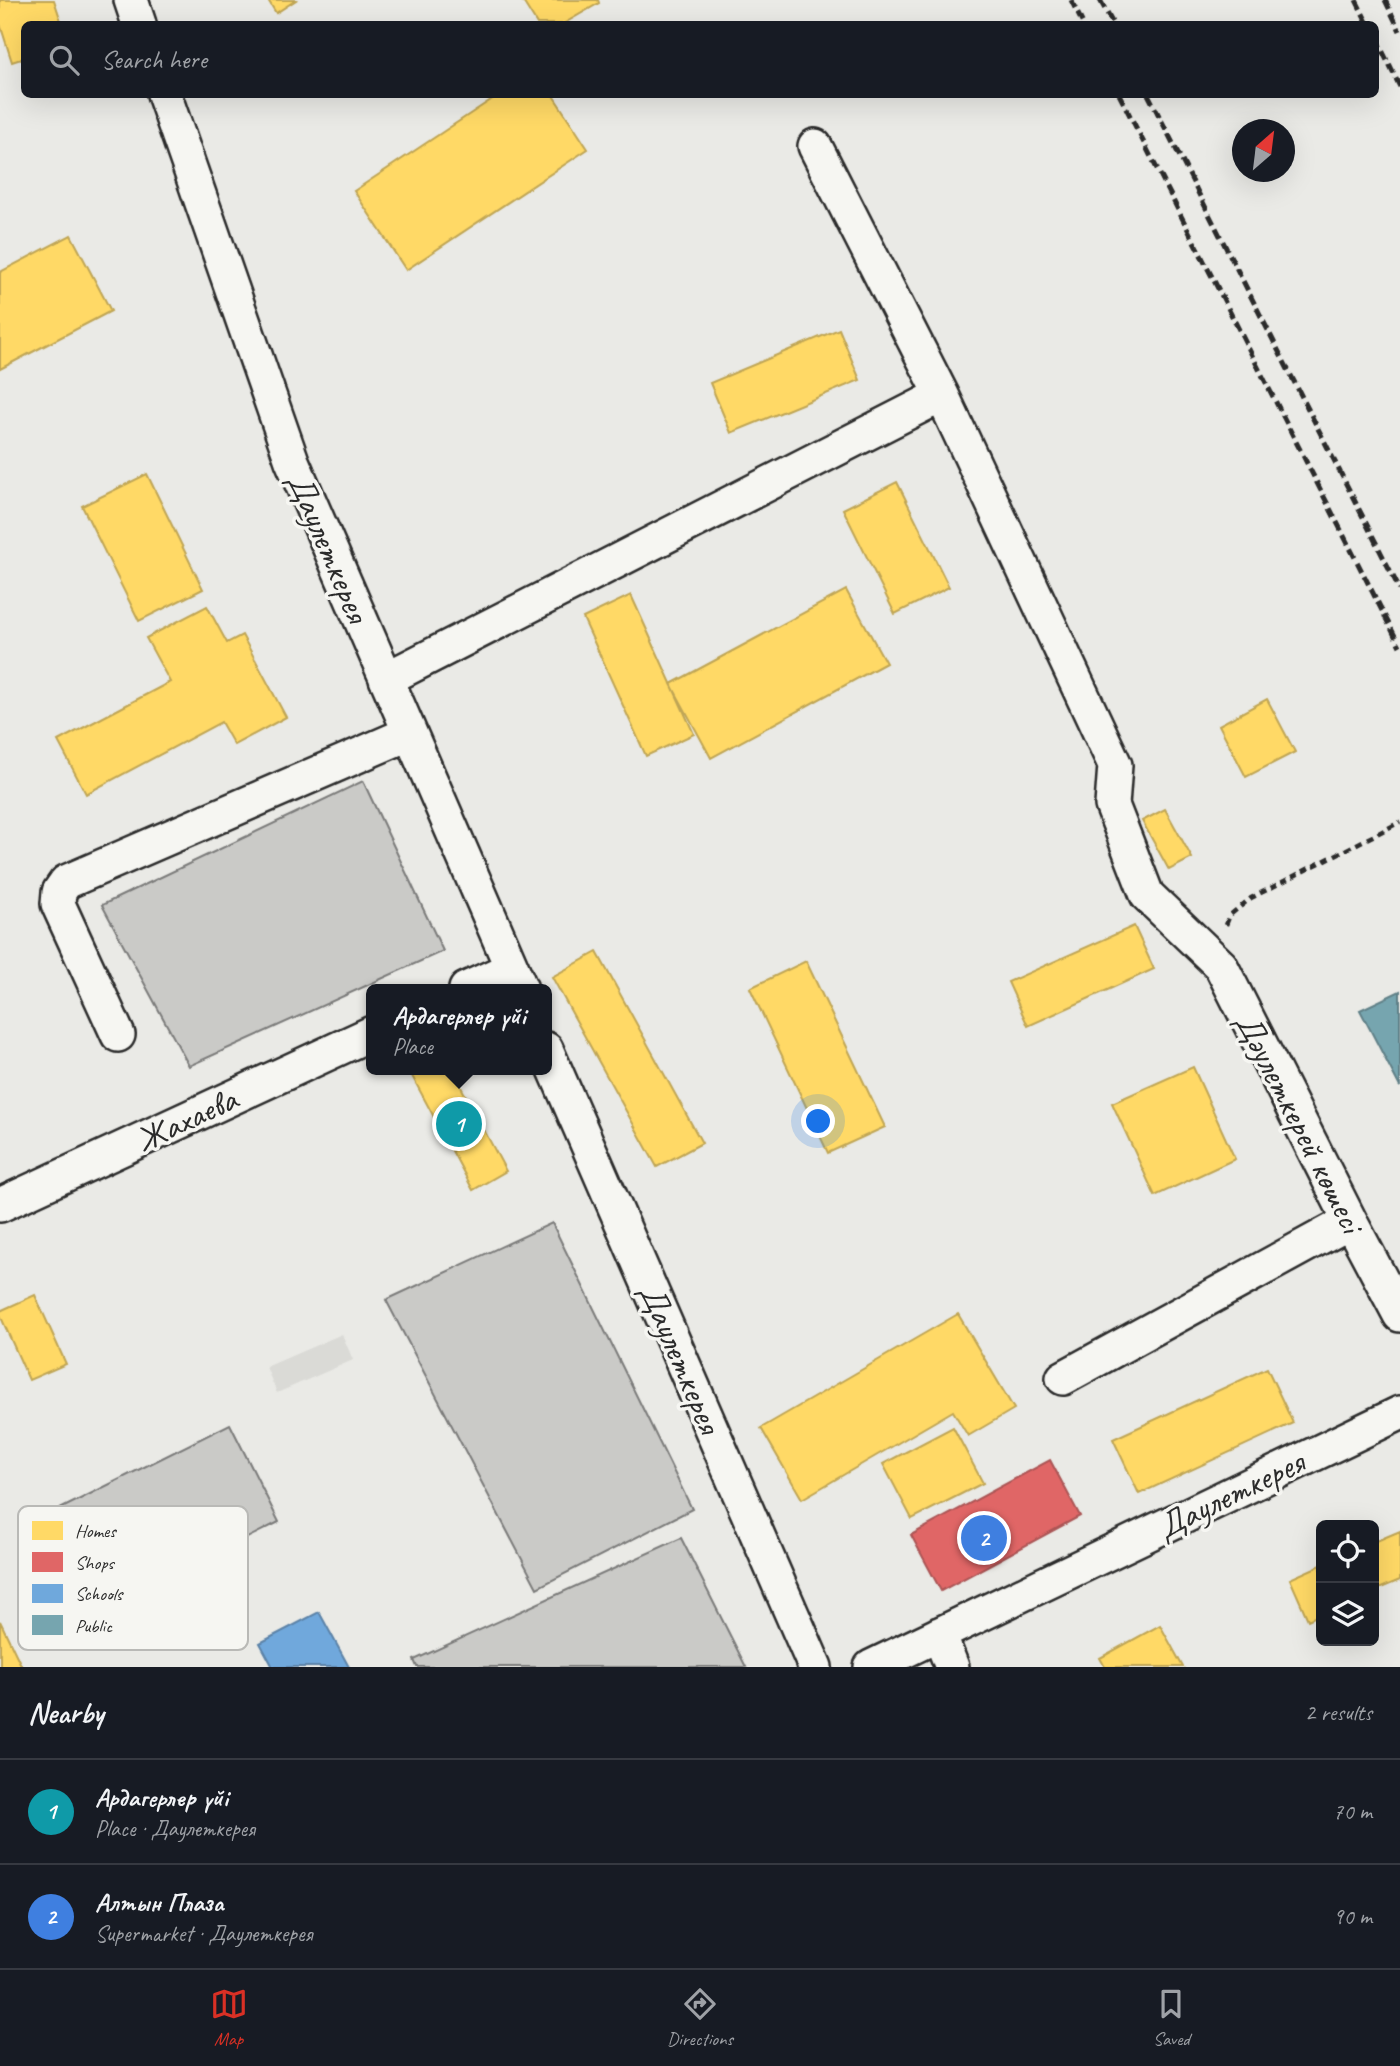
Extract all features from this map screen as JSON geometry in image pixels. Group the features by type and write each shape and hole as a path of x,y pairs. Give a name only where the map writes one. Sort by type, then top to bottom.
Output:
{"street":[{"path":"131,0 138,21"},
{"name":"Даулеткерея","path":"165,98 292,461 516,979"},
{"name":"Дәулеткерей көшесі","path":"815,146 942,395 1115,765 1112,806 1147,895 1221,966 1400,1315"},
{"path":"386,679 942,395"},
{"path":"118,1035 58,904 59,892 66,882 410,733"},
{"path":"491,984 516,979"},
{"name":"Жахаева","path":"0,1205 366,1036"},
{"name":"Даулеткерея","path":"552,1061 815,1667"},
{"path":"1063,1378 1350,1221"},
{"name":"Даулеткерея","path":"872,1667 1400,1413"},
{"path":"939,1634 952,1667"}],"path":[{"path":"1251,898 1400,822"}],"shaded area":[{"path":"363,781 443,951 189,1066 102,905"},
{"path":"552,1223 692,1509 537,1588 386,1300"},
{"path":"342,1334 353,1360 277,1393 266,1367"},
{"path":"230,1424 279,1522 248,1538 248,1506 66,1506"},
{"path":"681,1538 746,1667 417,1667 414,1660"}],"building: Homes":[{"path":"0,0 54,0 61,21 21,21 21,59 12,62 0,24"},
{"path":"268,0 296,0 276,13"},
{"path":"522,0 598,0 599,3 568,21 535,21"},
{"path":"494,98 555,98 588,149 406,270 354,191"},
{"path":"71,235 111,311 0,369 0,272"},
{"path":"839,329 860,380 731,433 710,383"},
{"path":"147,474 203,589 139,621 82,506"},
{"path":"897,482 949,587 895,614 843,509"},
{"path":"846,590 886,663 711,758 671,684"},
{"path":"631,595 694,734 646,756 583,618"},
{"path":"207,606 227,643 242,635 286,717 234,745 221,722 86,794 58,741 170,682 146,638"},
{"path":"1267,699 1295,752 1246,777 1219,725"},
{"path":"1165,809 1192,858 1169,870 1142,821"},
{"path":"1134,926 1154,969 1028,1026 1008,982"},
{"path":"597,952 702,1143 657,1167 552,977"},
{"path":"806,961 885,1127 828,1153 750,988"},
{"path":"1193,1067 1235,1159 1155,1196 1112,1103"},
{"path":"455,1075 506,1171 473,1190 412,1076"},
{"path":"35,1295 66,1364 29,1380 0,1311"},
{"path":"958,1314 1014,1409 968,1436 953,1411 802,1499 761,1428"},
{"path":"1267,1368 1293,1423 1139,1494 1113,1439"},
{"path":"953,1427 983,1483 912,1519 883,1464"},
{"path":"1400,1531 1400,1580 1379,1589 1379,1583 1379,1540"},
{"path":"1316,1567 1316,1616 1308,1620 1290,1579"},
{"path":"0,1621 22,1667 0,1667"},
{"path":"1160,1625 1183,1667 1105,1667 1100,1658"}],"building: Shops":[{"path":"1050,1460 1080,1516 941,1591 911,1535"}],"building: Schools":[{"path":"319,1612 349,1667 273,1667 260,1643"}],"building: Public":[{"path":"1400,991 1400,1087 1360,1010"}],"railway":[{"path":"1071,0 1082,21"},
{"path":"1100,0 1111,21"},
{"path":"1356,0 1366,21"},
{"path":"1385,0 1400,31"},
{"path":"1379,44 1400,87"},
{"path":"1121,98 1400,646"},
{"path":"1150,98 1400,590"}],"place":[{"name":"Ардагерлер үйі","path":"459,1124"},
{"name":"Алтын Плаза","path":"984,1538"}]}
